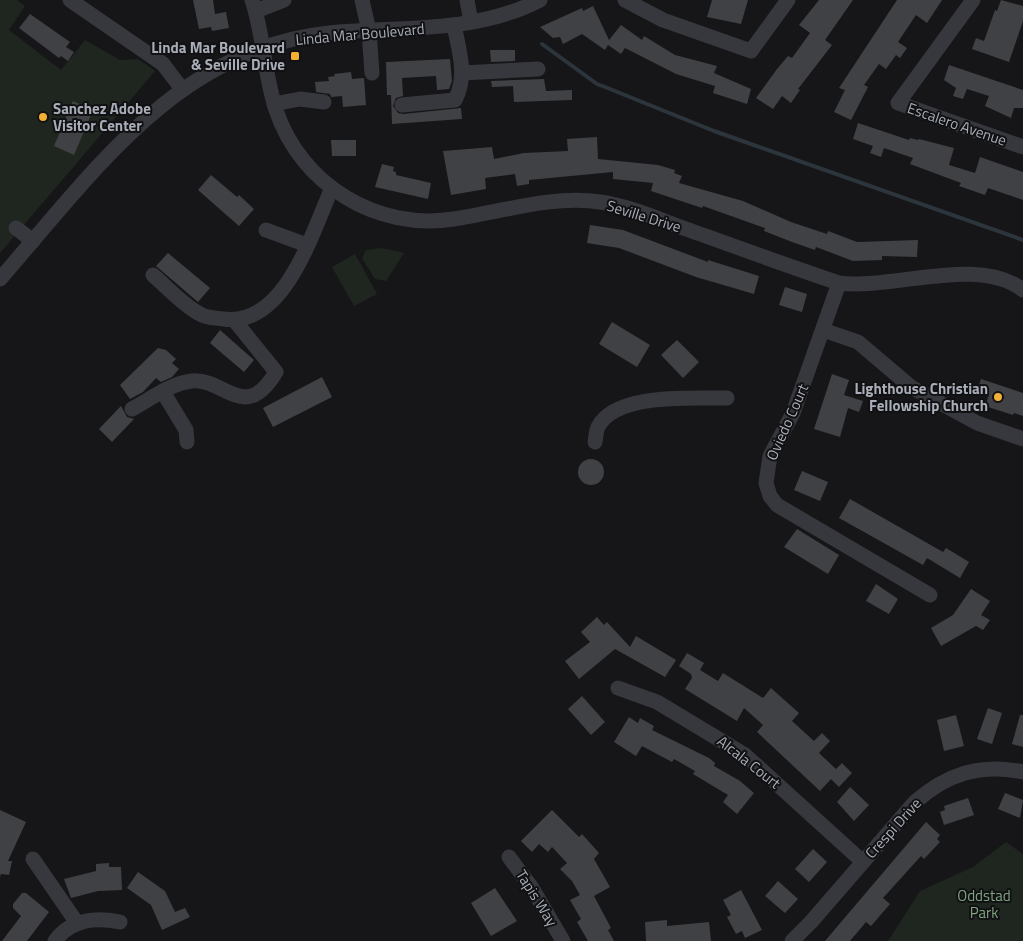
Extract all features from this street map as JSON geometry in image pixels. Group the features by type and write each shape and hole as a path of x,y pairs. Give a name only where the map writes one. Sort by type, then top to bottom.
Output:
{"street":[{"path":"70,0 163,64 182,89"},
{"path":"254,6 284,0"},
{"path":"362,0 369,31 372,73"},
{"path":"467,0 471,22"},
{"name":"Linda Mar Boulevard","path":"0,279 124,138 162,103 221,65 263,48 306,36 454,25 512,12 540,0"},
{"path":"625,0 663,20 751,51 788,0"},
{"name":"Escalero Avenue","path":"973,0 898,103 1023,147"},
{"name":"Seville Drive","path":"254,6 260,23 274,104 296,150 308,165 332,188 358,205 376,213 414,221 452,219 555,201 600,202 641,212 839,283 871,285 977,274 1005,280 1023,290"},
{"path":"402,105 454,100 461,88 462,73 454,25"},
{"path":"462,73 538,69"},
{"path":"274,104 300,99 324,102"},
{"path":"153,275 202,316 235,321 251,316 288,284 332,188"},
{"path":"16,228 33,242"},
{"path":"266,230 307,245"},
{"name":"Oviedo Court","path":"839,283 793,413 770,456 766,483 770,496 777,505 930,595"},
{"path":"132,409 163,392 190,381 200,381 232,395 244,396 256,394 268,387 276,372 235,321"},
{"path":"823,330 858,342 911,388 977,423 1023,439"},
{"path":"163,392 186,430 187,442"},
{"path":"595,442 598,426 610,414 623,407 643,401 727,398"},
{"name":"Alcala Court","path":"618,688 657,702 745,755 863,862"},
{"name":"Crespi Drive","path":"792,941 811,922 915,802 931,788 949,778 985,768 1006,768 1023,772"},
{"name":"Tapis Way","path":"509,857 532,888 563,941"},
{"path":"33,859 77,923"},
{"path":"55,941 67,928 77,923 93,919 120,922"}],"green space":[{"path":"0,0 17,0 25,6 9,30 61,70 85,40 120,60 138,59 155,71 0,253"},
{"path":"381,248 404,253 386,281 375,279 362,258 366,250"},
{"path":"355,254 377,294 354,306 332,267"},
{"name":"Oddstad Park","path":"1006,842 1023,854 1023,941 888,941 920,891 973,867"}],"building":[{"path":"193,0 213,0 215,14 226,12 229,28 212,31 211,27 199,29"},
{"path":"712,0 748,0 741,24 707,17"},
{"path":"819,0 853,0 825,40 832,45 798,89 800,90 791,103 782,96 773,109 756,98 777,69 788,56 792,58 810,33 799,25"},
{"path":"897,0 942,0 927,23 916,15 898,42 907,48 900,58 896,55 886,69 879,64 864,85 868,87 851,120 834,112 845,90 839,88"},
{"path":"1001,0 1023,6 1023,21 1009,62 972,49 976,38 984,41 995,10 997,11"},
{"path":"593,6 609,40 621,25 642,40 644,36 675,55 717,66 714,73 751,89 747,104 713,93 715,86 676,74 625,48 621,54 608,45 605,50 582,34 563,44 560,37 553,38 540,27 582,8 583,11"},
{"path":"30,14 70,42 66,47 74,52 68,61 61,56 59,58 19,28"},
{"path":"490,50 515,50 515,61 491,62"},
{"path":"450,59 452,81 449,89 437,90 436,76 402,78 403,96 396,98 393,106 398,113 403,114 461,108 462,119 392,124 391,95 387,95 386,62"},
{"path":"949,65 1023,90 1023,108 1014,108 1011,118 985,106 989,96 967,89 963,99 953,96 956,88 944,80"},
{"path":"351,72 352,79 364,78 366,105 343,107 342,96 331,97 330,94 316,92 315,82 329,81 328,77 335,76 334,74"},
{"path":"544,79 546,91 572,90 572,100 514,102 513,86 492,87 491,81"},
{"path":"73,101 93,110 74,155 54,146"},
{"path":"858,123 909,140 910,138 919,139 954,148 949,165 975,173 980,157 1023,172 1023,200 988,188 985,195 959,186 961,183 910,164 913,158 884,148 881,157 870,153 873,146 853,139"},
{"path":"597,137 598,159 658,165 675,170 674,173 682,176 679,183 743,201 791,222 827,234 828,231 857,242 918,240 917,257 882,256 882,260 853,261 816,247 815,250 792,242 764,231 765,228 703,206 702,208 651,191 653,183 613,179 613,172 529,180 529,184 517,186 515,174 485,178 486,189 451,195 443,151 492,147 494,159 524,153 568,151 567,139"},
{"path":"331,140 356,140 356,156 332,156"},
{"path":"382,164 394,167 393,171 396,172 396,175 431,183 428,199 375,187"},
{"path":"211,175 237,197 239,195 254,209 239,226 198,190"},
{"path":"590,225 623,230 708,262 708,260 759,276 754,294 696,277 619,248 587,243"},
{"path":"168,253 210,288 198,302 156,266"},
{"path":"785,287 807,294 802,312 779,305"},
{"path":"612,322 650,345 637,367 599,344"},
{"path":"220,330 254,360 244,372 210,343"},
{"path":"677,340 699,362 683,378 661,355"},
{"path":"158,348 166,350 176,359 172,363 179,369 172,377 161,382 156,378 143,392 130,399 120,385"},
{"path":"832,374 849,380 844,395 863,401 859,412 848,408 840,437 814,429"},
{"path":"322,377 332,397 273,427 263,408"},
{"path":"981,379 1023,393 1023,416 1014,413 1013,415 985,406 989,395 977,391"},
{"path":"121,406 127,417 134,419 112,442 99,429"},
{"path":"591,459 601,462 604,472 601,482 591,485 581,482 578,472 581,462"},
{"path":"802,471 828,482 820,501 794,490"},
{"path":"850,499 943,552 946,548 969,562 960,578 927,558 923,565 839,518"},
{"path":"797,529 839,555 828,574 784,547"},
{"path":"876,584 898,599 889,614 866,601"},
{"path":"971,589 990,601 981,615 990,620 983,630 976,626 941,646 931,628 953,615"},
{"path":"597,617 604,625 607,622 630,647 636,636 676,660 665,677 615,649 579,679 565,661 590,642 581,632"},
{"path":"687,653 704,663 700,670 718,681 723,673 763,698 771,688 799,713 792,721 814,741 822,733 830,741 819,753 836,769 842,763 852,773 839,787 831,779 820,791 757,732 763,725 744,708 737,721 685,689 692,678 691,674 679,666"},
{"path":"582,696 605,722 591,735 568,709"},
{"path":"988,708 1002,713 992,744 977,739"},
{"path":"956,715 964,746 944,751 937,720"},
{"path":"1020,715 1023,715 1023,747 1012,744"},
{"path":"629,717 638,723 640,718 654,726 652,730 709,758 715,763 714,766 740,781 754,793 737,814 723,802 728,795 693,774 695,771 674,759 672,762 642,746 636,756 614,742"},
{"path":"850,787 869,805 854,821 837,802"},
{"path":"1005,793 1023,800 1020,818 998,809"},
{"path":"968,798 974,815 944,825 940,812 945,810 944,806"},
{"path":"0,810 26,822 8,861 12,861 9,875 1,874 0,877"},
{"path":"552,810 579,837 582,834 599,853 594,859 610,887 594,896 611,928 608,930 614,941 588,941 577,922 581,919 570,900 580,895 572,881 560,869 567,863 552,847 548,852 539,844 532,852 521,841"},
{"path":"926,822 940,835 937,839 940,842 924,859 921,856 883,898 890,904 871,926 866,922 850,941 825,941"},
{"path":"813,849 827,862 809,882 795,869"},
{"path":"109,863 109,867 121,867 122,890 98,891 71,898 64,879 96,871 96,864"},
{"path":"138,872 165,891 175,912 185,908 190,917 162,930 151,905 127,888"},
{"path":"778,881 798,899 785,913 765,896"},
{"path":"495,888 517,921 491,936 471,903"},
{"path":"741,890 762,930 745,938 742,931 736,934 727,917 731,915 723,900"},
{"path":"22,893 26,893 49,912 27,941 2,941 21,916 13,908 13,904"},
{"path":"667,920 667,926 709,922 711,941 646,941 645,922"}],"waterway":[{"path":"542,44 597,84 714,131 1023,240"}],"place":[{"name":"Linda Mar Boulevard & Seville Drive","path":"295,56"},
{"name":"Sanchez Adobe Visitor Center","path":"43,117"},
{"name":"Lighthouse Christian Fellowship Church","path":"998,397"}]}
